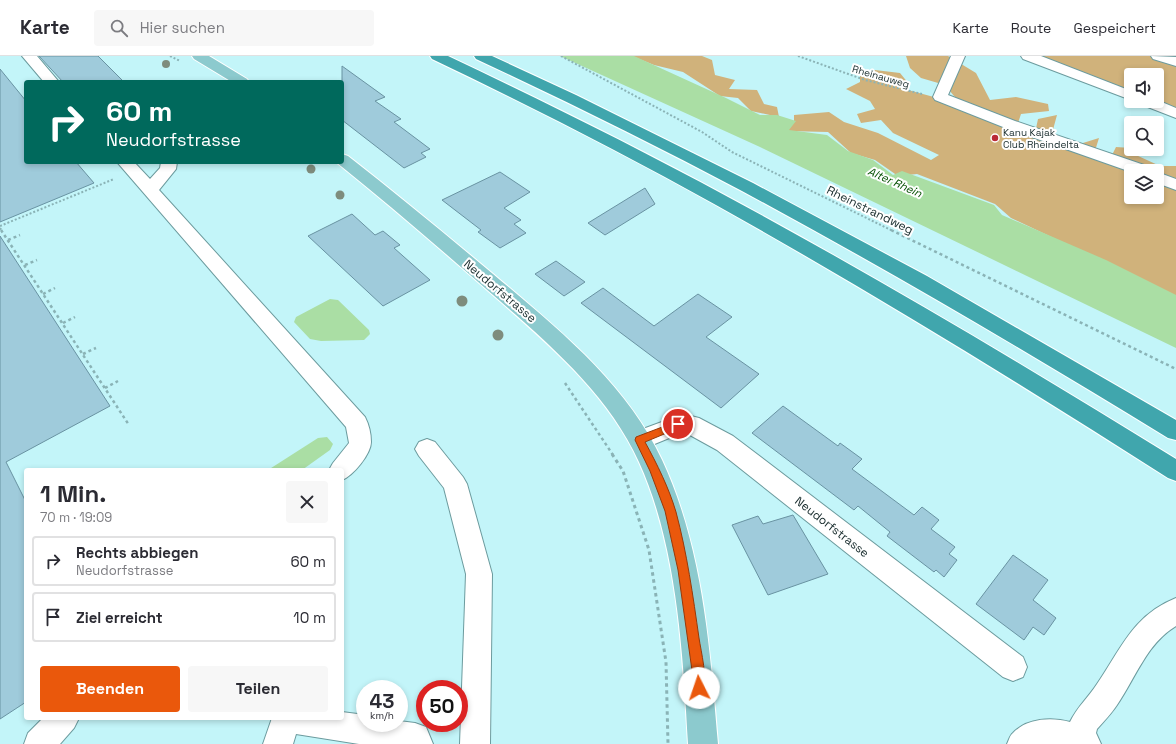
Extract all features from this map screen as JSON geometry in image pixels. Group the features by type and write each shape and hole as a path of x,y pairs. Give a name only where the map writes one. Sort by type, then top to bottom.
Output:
{"highway":[{"path":"437,56 571,121 647,160 828,259 934,321 1176,471"},
{"path":"481,56 656,139 824,227 996,323 1176,431"}],"main road":[{"path":"199,56 239,80"},
{"name":"Neudorfstrasse","path":"344,161 526,313 575,357 616,404 640,440 655,471 670,511 684,570 697,661 703,744"}],"street":[{"path":"29,56 50,80"},
{"path":"958,56 940,96 1009,124 1124,164"},
{"path":"1028,56 1124,93"},
{"path":"1158,56 1176,62"},
{"path":"1163,108 1176,113"},
{"path":"150,189 168,169 169,164"},
{"path":"122,170 150,189 357,424 360,443 356,452 343,468"},
{"path":"1164,180 1176,185"},
{"name":"Neudorfstrasse","path":"640,440 678,424 691,425 725,443 1013,667"},
{"path":"427,449 455,484 479,574 475,744"},
{"path":"1022,744 1038,734 1056,734 1082,742 1086,720 1107,695 1122,668 1148,630 1163,617 1176,611"},
{"path":"40,744 62,720"},
{"path":"278,744 286,720"},
{"path":"300,720 415,738 418,744"}],"path":[{"name":"Rheinstrandweg","path":"561,56 702,132 732,152 1176,369"},
{"name":"Rheinauweg","path":"798,56 865,80 906,91 940,96"},
{"path":"122,170 0,227 129,425"},
{"path":"8,240 20,235"},
{"path":"25,266 37,260"},
{"path":"43,294 55,288"},
{"path":"62,323 75,317"},
{"path":"83,354 96,348"},
{"path":"560,378 570,389 623,471 649,550 666,662 668,744"},
{"path":"105,388 118,382"}],"shaded area":[{"path":"632,56 702,56 712,60 715,75 735,80 729,89 757,90 764,104 777,107 779,117 751,111 738,98 720,96 683,72 654,65"},
{"path":"906,56 948,56 976,73 990,100 1016,97 1048,104 1049,111 1021,114 1017,126 1035,133 1038,119 1057,115 1051,137 1070,147 1099,138 1094,154 1111,157 1116,147 1124,148 1124,156 1138,156 1156,164 1124,164 1124,204 1164,204 1164,166 1176,166 1176,296 1011,218 995,204 917,174 898,176 875,160 851,153 828,132 786,131 794,121 794,115 829,112 844,122 878,133 931,160 939,155 893,133 881,120 861,123 857,114 875,109 870,101 846,89 860,82 860,76 875,70 900,73 909,84 897,87 967,106 954,96 945,85 921,78 910,68"},
{"path":"1034,56 1151,56 1176,65 1176,109 1164,104 1164,68 1124,68 1124,89"}],"water":[{"name":"Alter Rhein","path":"560,56 634,56 760,115 777,115 796,121 789,130 827,135 848,151 873,160 893,175 902,171 994,205 1002,215 1106,260 1176,295 1176,348 760,147"},
{"path":"330,299 338,300 369,330 370,334 364,340 321,341 310,339 294,322 296,317"},
{"path":"327,437 333,444 330,450 305,468 271,468 318,438"}],"building":[{"path":"39,56 98,56 122,80 61,80"},
{"path":"342,66 385,97 375,101 401,119 394,122 430,149 421,153 426,157 404,168 344,122 344,80 342,80"},
{"path":"0,69 24,99 24,164 78,164 94,183 0,222"},
{"path":"500,172 530,192 504,208 521,220 514,224 526,233 500,248 478,232 481,230 442,200"},
{"path":"645,188 655,204 605,235 588,223"},
{"path":"352,214 375,235 383,231 400,245 394,248 430,280 383,306 308,236"},
{"path":"0,236 110,406 6,462 24,498 24,703 0,719"},
{"path":"556,261 585,282 564,296 535,274"},
{"path":"603,288 654,326 698,294 732,317 706,337 759,374 721,408 581,303"},
{"path":"783,406 838,446 840,443 862,459 852,469 914,515 922,507 939,520 931,529 955,547 949,554 957,560 944,577 936,570 934,572 887,536 890,532 858,506 854,510 752,433"},
{"path":"793,515 828,574 768,595 732,525 758,516 763,524"},
{"path":"1013,555 1048,580 1033,600 1056,618 1044,635 1033,627 1024,640 976,604"}],"place":[{"name":"Kanu Kajak Club Rheindelta","path":"995,138"}],"route":[{"path":"678,424 640,440 655,471 670,511 684,570 697,661 699,688"}]}
